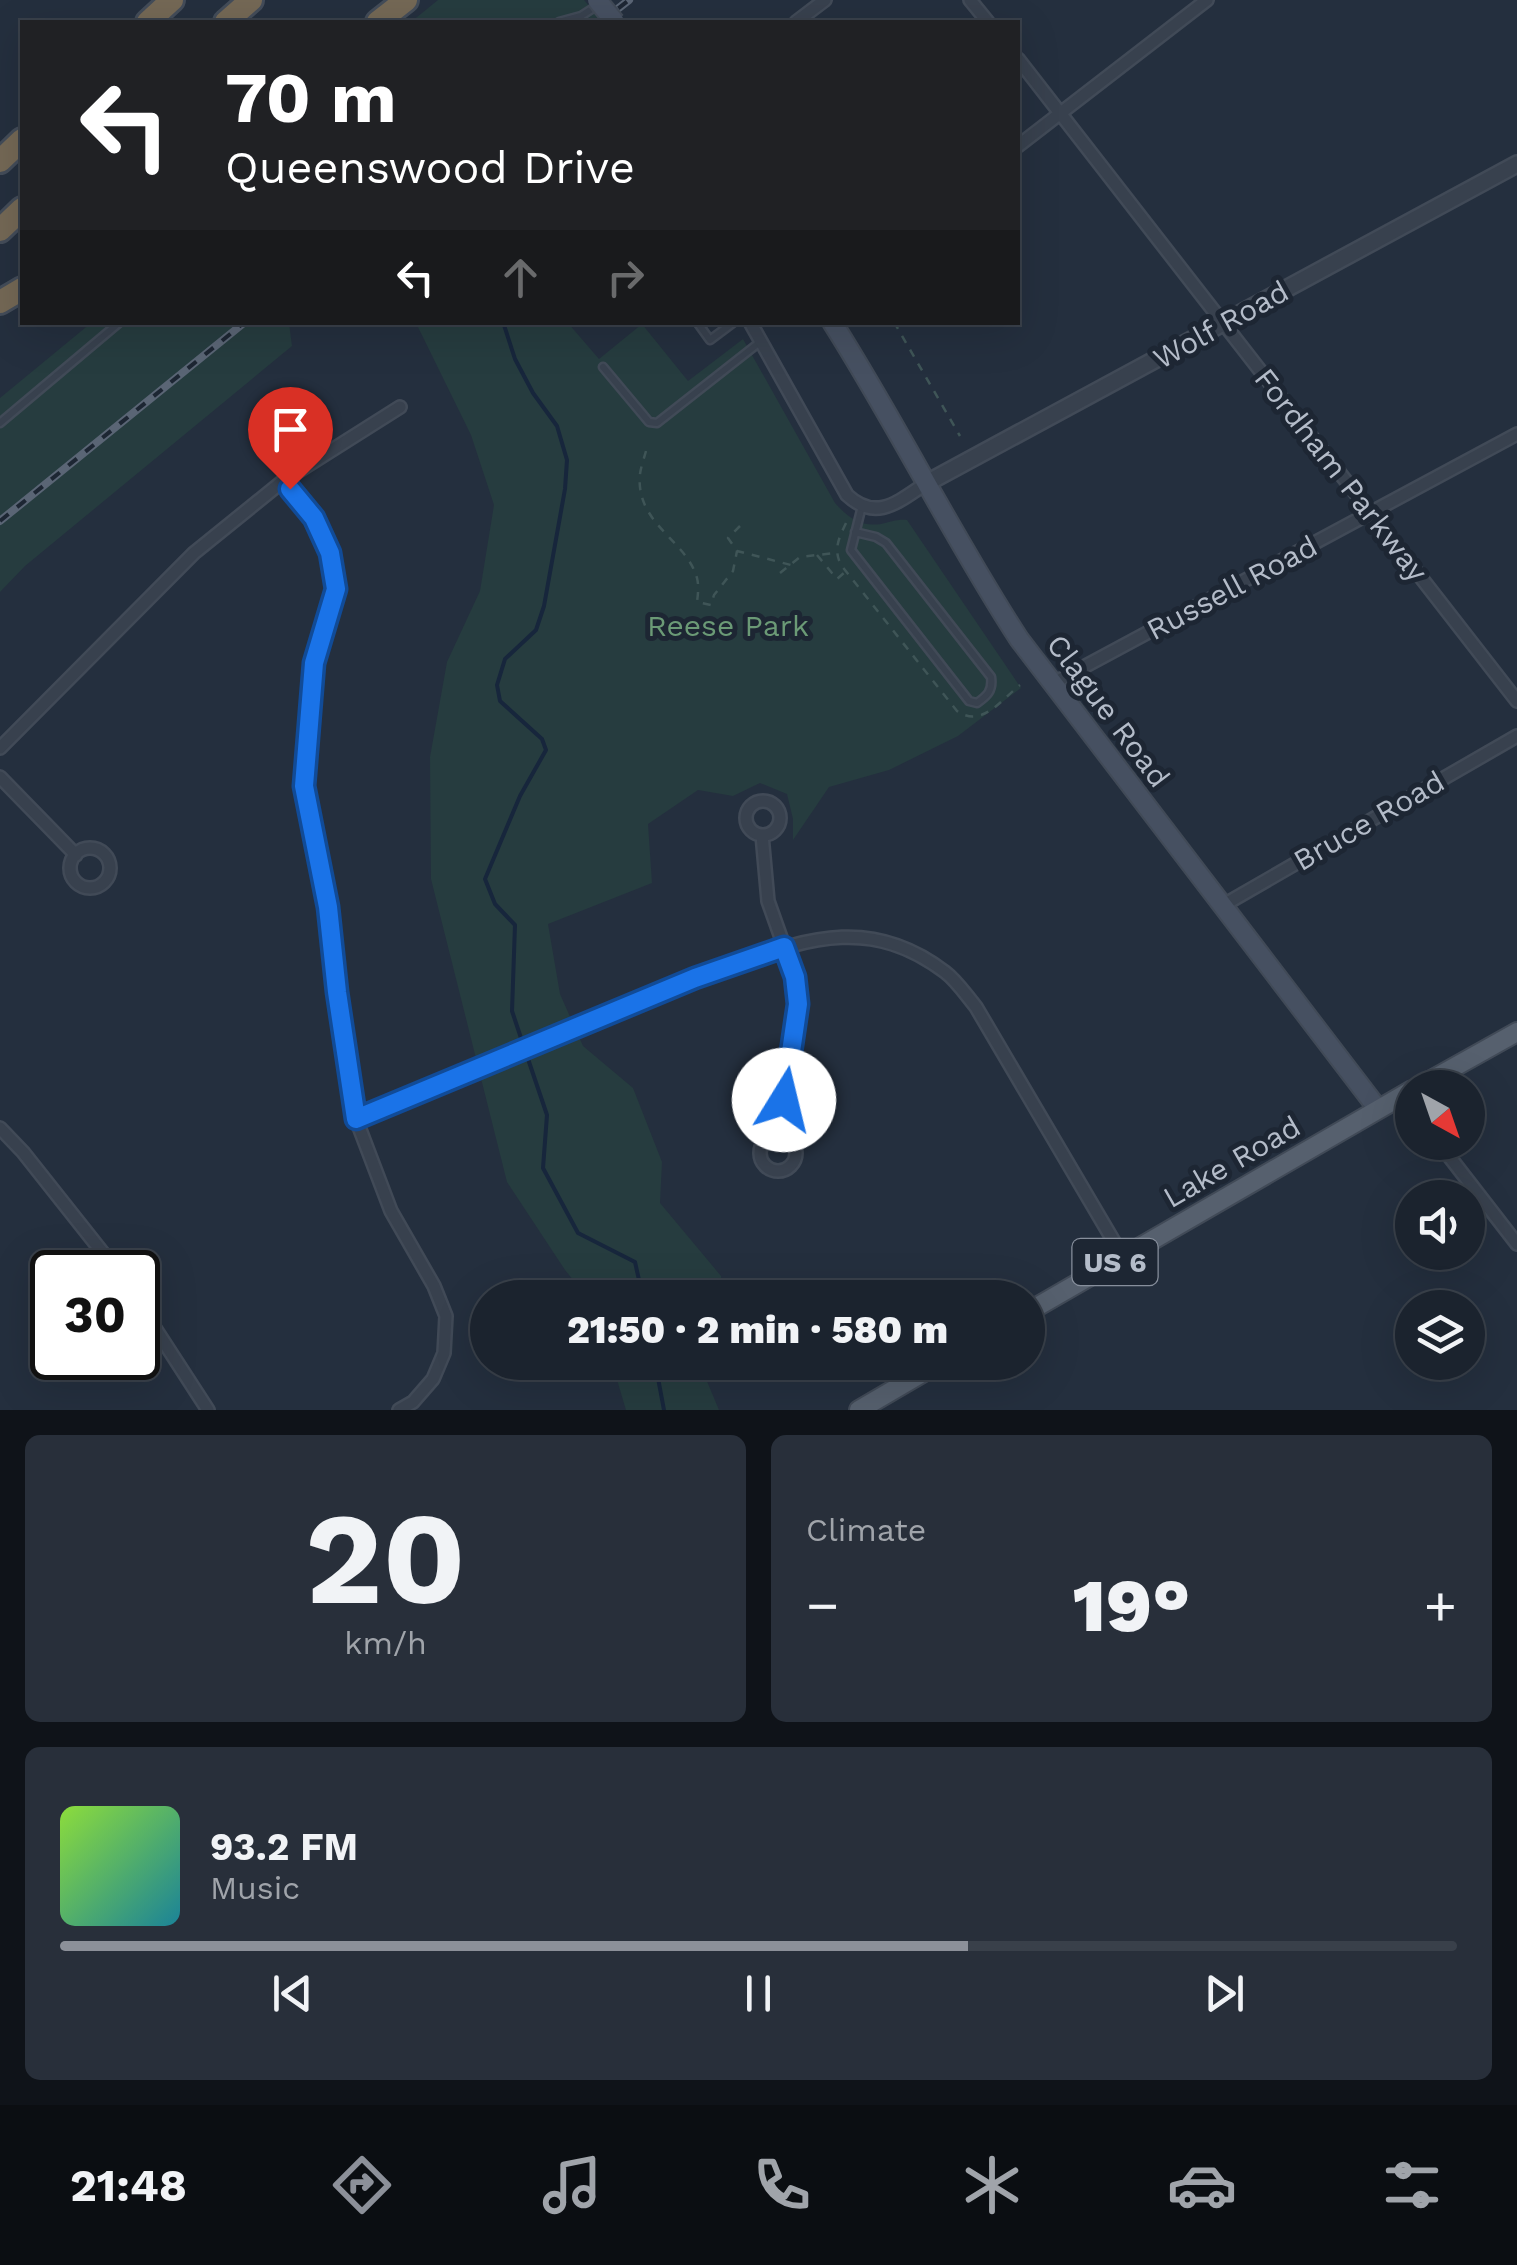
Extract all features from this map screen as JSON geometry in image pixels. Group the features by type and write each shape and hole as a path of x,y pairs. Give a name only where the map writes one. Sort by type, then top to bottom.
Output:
{"highway":[{"path":"150,20 172,0"},
{"path":"228,20 251,0"},
{"path":"381,20 406,0"},
{"path":"0,161 20,142"},
{"path":"0,230 20,211"}],"main road":[{"path":"597,0 613,20"},
{"name":"Clague Road","path":"834,325 976,573 1052,684 1378,1109"},
{"name":"Lake Road","path":"1454,1070 1517,1032"},
{"name":"Lake Road","path":"1045,1302 1395,1102"},
{"path":"859,1410 910,1380"}],"street":[{"path":"799,20 825,0"},
{"path":"970,0 986,20"},
{"path":"1020,144 1207,0"},
{"name":"Fordham Parkway","path":"1020,62 1517,701"},
{"name":"Wolf Road","path":"925,484 1517,164"},
{"path":"752,325 846,495 862,506 886,508 925,484"},
{"path":"0,748 194,554 283,481 400,407"},
{"name":"Russell Road","path":"1052,684 1517,434"},
{"path":"283,481 314,518 330,553 336,589 314,663 304,786 328,907 356,1119 391,1211 434,1286 446,1316 444,1353 433,1379 413,1402 399,1410"},
{"name":"Bruce Road","path":"1222,906 1517,736"},
{"path":"0,777 76,854"},
{"path":"762,835 768,901 795,977 798,1004 779,1136"},
{"path":"356,1119 724,966 827,936 866,936 912,951 948,974 976,1006 1123,1258"},
{"path":"0,1128 101,1250"},
{"path":"1452,1160 1517,1244"},
{"path":"160,1336 208,1410"}],"lane":[{"path":"566,20 581,16 605,0"},
{"path":"0,422 116,325"},
{"path":"699,325 710,340 730,325"},
{"path":"603,367 649,422 657,422 760,341"},
{"path":"856,532 886,543 990,677 988,695 977,704 969,701 851,550 862,506"}],"path":[{"path":"896,325 960,436"},
{"path":"646,451 640,474 646,506 696,574 697,602 711,605 714,594 733,572 737,551"},
{"path":"740,526 728,538 737,551 791,564"},
{"path":"780,573 800,557 836,552"},
{"path":"817,555 837,578 846,571"}],"green space":[{"path":"438,0 584,0 601,20 413,20"},
{"path":"89,325 289,325 292,346 25,566 0,592 0,398"},
{"name":"Reese Park","path":"417,325 570,325 599,359 643,325 688,381 743,339 835,503 861,523 907,520 1021,688 958,736 889,770 829,787 793,840 787,794 760,783 733,796 698,790 648,824 652,883 548,924 560,994 583,1046 633,1088 662,1162 660,1203 721,1280 573,1280 507,1182 431,879 430,757 447,662 480,591 494,505 471,435"},
{"path":"617,1380 706,1380 719,1410 626,1410"}],"waterway":[{"path":"504,325 515,359 557,426 567,460 544,606 536,630 505,659 497,685 500,701 542,739 546,750 520,796 485,879 495,904 515,925 512,1011 523,1044"},
{"path":"526,1053 547,1115 543,1168 578,1233 635,1262 639,1280"},
{"path":"658,1380 664,1410"}],"railway":[{"path":"604,20 629,0"},
{"path":"0,521 241,325"}],"route":[{"path":"290,489 314,518 330,553 336,589 314,663 304,786 328,907 356,1119 724,966 784,947 795,977 798,1004 784,1100"}]}
